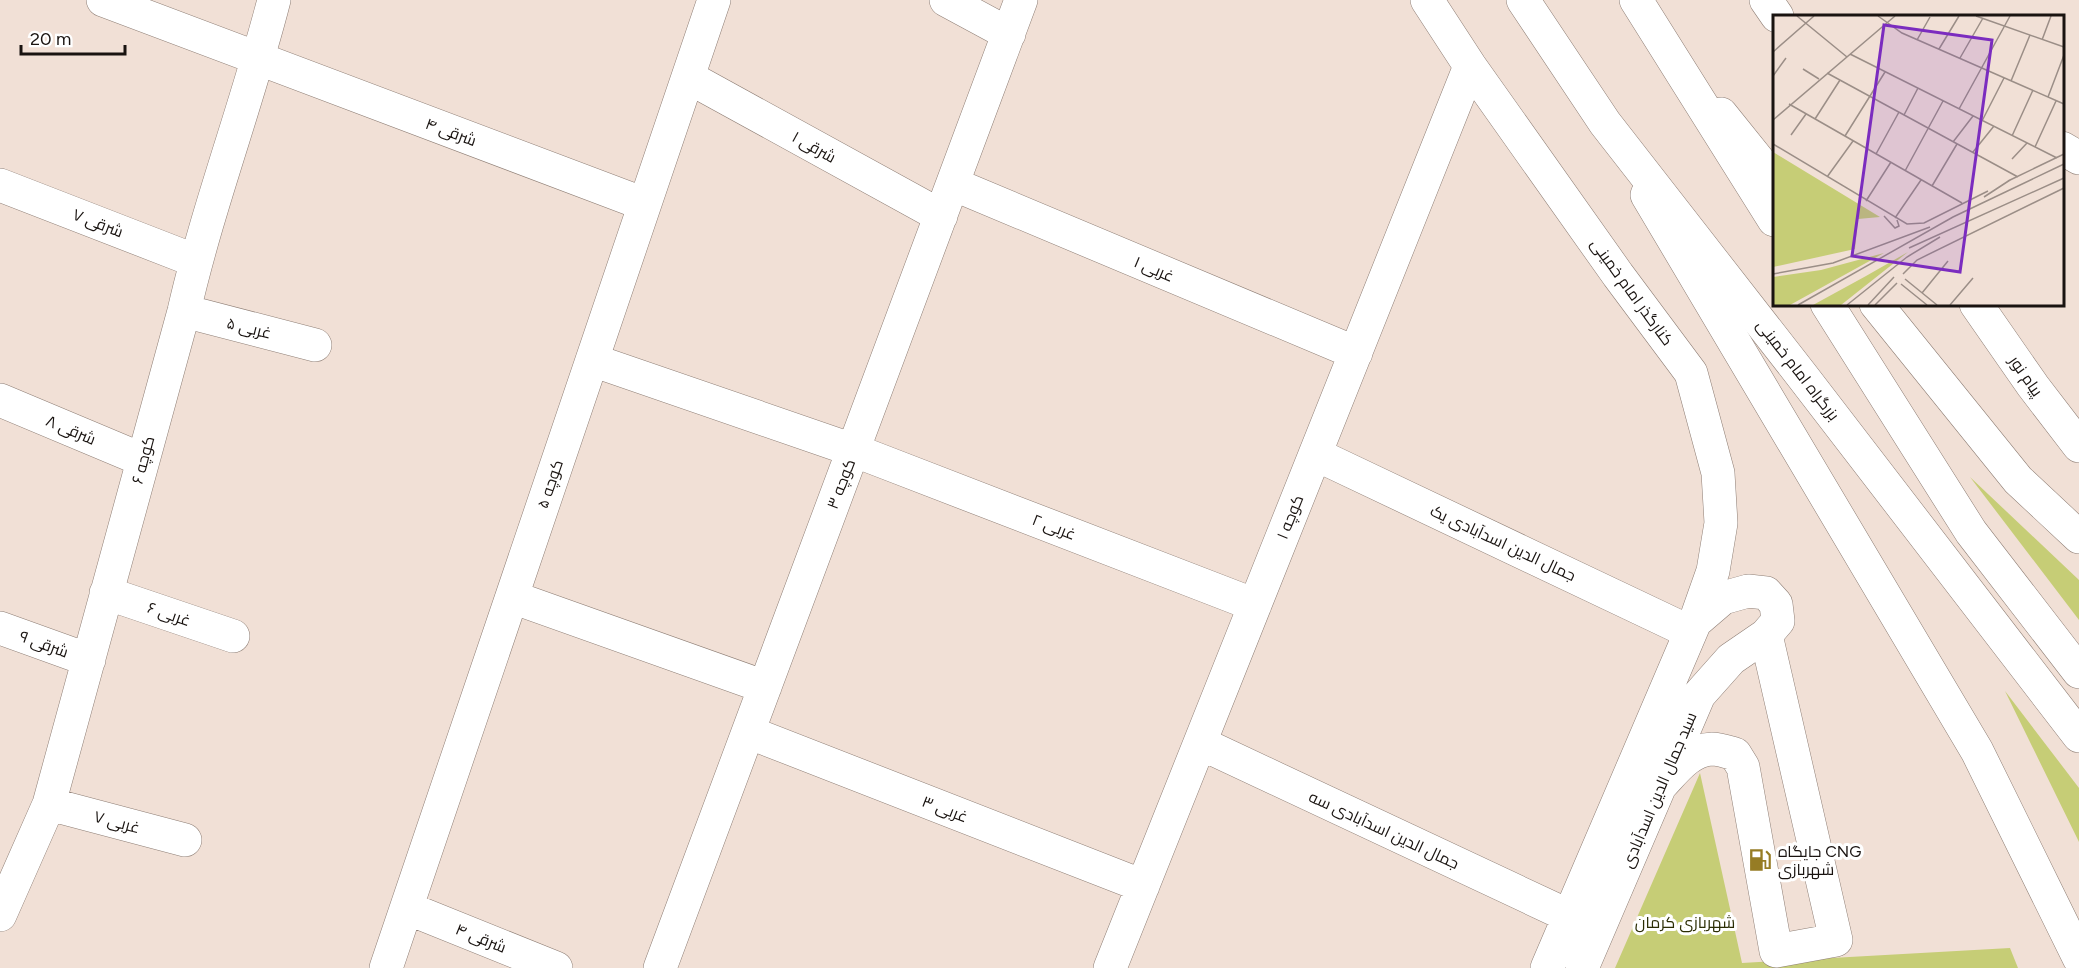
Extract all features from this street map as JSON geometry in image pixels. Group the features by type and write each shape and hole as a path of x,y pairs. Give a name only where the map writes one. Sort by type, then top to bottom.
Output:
{"main road":[{"name":"شرقی ۴","path":"103,0 644,204"},
{"name":"کوچه ۶","path":"0,915 49,804 196,261 258,60 274,0"},
{"name":"کوچه ۵","path":"386,968 714,0"},
{"path":"946,0 1009,34"},
{"name":"کوچه ۳","path":"660,968 1022,0"},
{"name":"کنارگذر امام خمینی","path":"1427,0 1470,66 1690,373 1719,473 1721,523 1713,571 1693,627"},
{"path":"1498,0 1605,123 1977,751 2079,958"},
{"name":"بزرگراه امام خمینی","path":"1523,0 1605,123 2079,736"},
{"path":"1636,0 1773,218"},
{"path":"1766,0 1777,15"},
{"path":"1663,43 1773,179"},
{"name":"کوچه ۱","path":"1110,968 1470,66"},
{"name":"شرقی ۱","path":"688,77 940,216"},
{"path":"2064,149 2079,158"},
{"name":"غربی ۱","path":"953,184 1356,353"},
{"name":"شرقی ۷","path":"0,185 196,261"},
{"path":"1828,306 1971,531 2079,672"},
{"path":"1878,306 2018,480 2079,537"},
{"name":"پیام نور","path":"1977,306 2033,386 2079,446"},
{"name":"غربی ۵","path":"184,311 315,345"},
{"name":"غربی ۲","path":"592,360 853,450 1255,605"},
{"name":"شرقی ۸","path":"0,400 143,460"},
{"name":"جمال الدین اسدآبادی یک","path":"1315,454 1693,627"},
{"path":"1662,784 1678,766 1695,753 1712,749 1735,754 1743,767 1776,951 1836,940 1766,635 1778,621 1776,604 1766,594 1748,591 1723,598 1693,627"},
{"name":"غربی ۶","path":"106,593 233,636"},
{"path":"512,597 765,687"},
{"name":"سید جمال الدین اسدآبادی","path":"1547,968 1693,627"},
{"name":"شرقی ۹","path":"0,628 89,660"},
{"name":"سید جمال الدین اسدآبادی","path":"1582,968 1699,695 1731,659 1766,635"},
{"name":"غربی ۳","path":"748,732 1143,886"},
{"name":"جمال الدین اسدآبادی سه","path":"1200,743 1569,916"},
{"name":"غربی ۷","path":"49,804 185,840"},
{"name":"شرقی ۴","path":"407,908 556,968"}],"green space":[{"path":"1970,477 2079,580 2079,620"},
{"path":"2005,691 2079,788 2079,842"},
{"name":"شهربازی کرمان","path":"1700,773 1742,963 2010,948 2018,968 1615,968"}],"place":[{"name":"جایگاه CNG شهربازی","path":"1760,860"}]}
